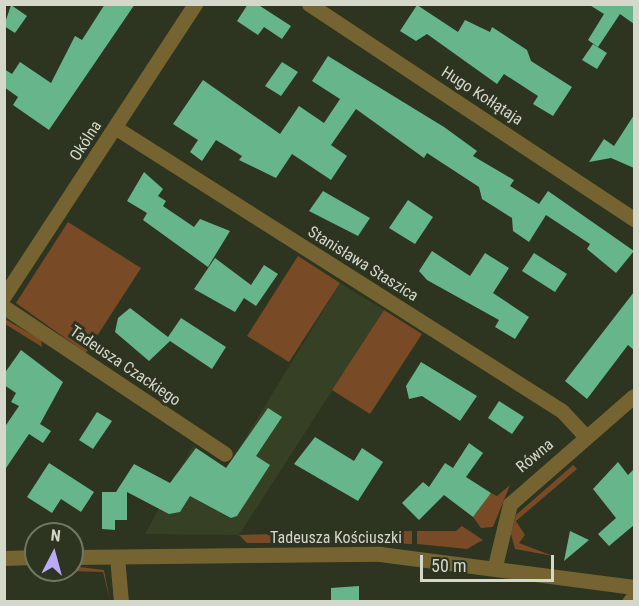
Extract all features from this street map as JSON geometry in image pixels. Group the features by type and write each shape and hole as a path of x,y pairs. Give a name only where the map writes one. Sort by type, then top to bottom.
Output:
{"street":[{"name":"Okólna","path":"4,296 195,4"},
{"name":"Hugo Kołłątaja","path":"309,4 634,219"},
{"name":"Stanisława Staszica","path":"116,128 562,411 586,437"},
{"name":"Tadeusza Czackiego","path":"4,307 225,454"},
{"name":"Równa","path":"495,566 510,504 634,396"},
{"name":"Tadeusza Kościuszki","path":"84,557 380,554 495,566 634,586"},
{"path":"4,558 24,557"},
{"path":"117,557 121,602"},
{"path":"629,602 634,596"}],"shaded area":[{"path":"68,222 141,268 86,353 16,303"},
{"path":"298,256 340,283 289,362 247,336"},
{"path":"340,283 384,310 239,535 145,534 193,446 227,468"},
{"path":"384,310 422,334 370,414 332,390"},
{"path":"5,319 41,340 42,347 5,324"},
{"path":"573,465 577,469 516,521 525,535 519,543 553,556 515,549 511,534 516,515"},
{"path":"510,485 493,527 481,528 473,517 491,493 497,496"},
{"path":"462,526 483,540 467,549 417,544 417,531 456,531"},
{"path":"412,531 412,544 345,542 346,532"},
{"path":"273,534 273,543 247,543 239,535"},
{"path":"84,568 104,570 110,601 103,572 84,571"}],"building":[{"path":"105,4 135,4 49,130 13,105 18,97 4,87 4,69 12,74 20,62 51,83 75,36 82,40"},
{"path":"248,4 257,4 291,26 282,39 264,27 258,35 237,21"},
{"path":"588,4 634,4 634,24 620,14 598,47 588,40 604,14"},
{"path":"11,5 27,16 15,33 4,26"},
{"path":"417,5 458,32 465,20 490,32 492,27 527,50 531,61 572,87 553,116 533,104 538,96 504,74 497,84 427,34 416,41 400,31"},
{"path":"593,44 607,53 597,69 582,60"},
{"path":"328,56 444,127 477,151 473,156 514,180 510,186 539,204 548,191 634,251 616,273 587,249 590,244 546,215 529,242 513,231 512,218 482,199 479,187 427,153 424,158 356,109 331,145 347,156 331,180 292,154 276,178 239,160 242,156 216,140 202,161 190,152 198,140 173,124 203,80 280,134 299,106 324,123 340,99 312,81"},
{"path":"282,62 298,72 281,96 265,86"},
{"path":"634,115 634,168 611,158 589,162 604,139 614,146"},
{"path":"144,172 163,189 158,196 166,201 163,206 194,227 200,219 230,231 208,267 143,220 147,213 127,201"},
{"path":"323,191 370,218 358,236 309,211"},
{"path":"408,200 433,217 415,244 389,228"},
{"path":"432,251 470,276 485,253 509,268 493,293 529,317 515,339 495,327 499,320 427,280 419,271"},
{"path":"534,253 567,274 555,292 522,271"},
{"path":"215,258 251,285 264,265 278,274 256,306 244,298 235,312 194,289"},
{"path":"634,292 634,350 628,345 587,399 565,381"},
{"path":"130,308 168,337 181,318 226,347 212,369 170,341 149,361 115,332 118,318"},
{"path":"21,350 63,382 40,424 51,431 43,443 29,434 4,471 4,428 19,406 11,402 16,393 4,385 4,374"},
{"path":"421,362 477,396 460,421 422,396 409,399 406,386"},
{"path":"499,401 524,417 512,434 488,418"},
{"path":"268,408 282,417 256,456 270,465 237,516 231,518 190,496 180,512 169,514 127,492 127,520 115,520 115,530 102,529 102,492 116,492 134,464 170,483 196,448 226,468"},
{"path":"97,412 112,421 93,449 79,440"},
{"path":"315,437 354,461 362,448 383,462 358,501 294,464"},
{"path":"469,443 483,453 466,477 491,493 473,517 444,495 419,520 402,503 423,482 429,487 445,463 453,468"},
{"path":"618,462 628,475 634,469 634,525 609,546 598,534 616,518 593,489"},
{"path":"49,463 94,492 81,512 61,499 52,513 27,497"},
{"path":"570,531 589,540 564,561"},
{"path":"359,586 359,602 331,602 331,588"}]}
